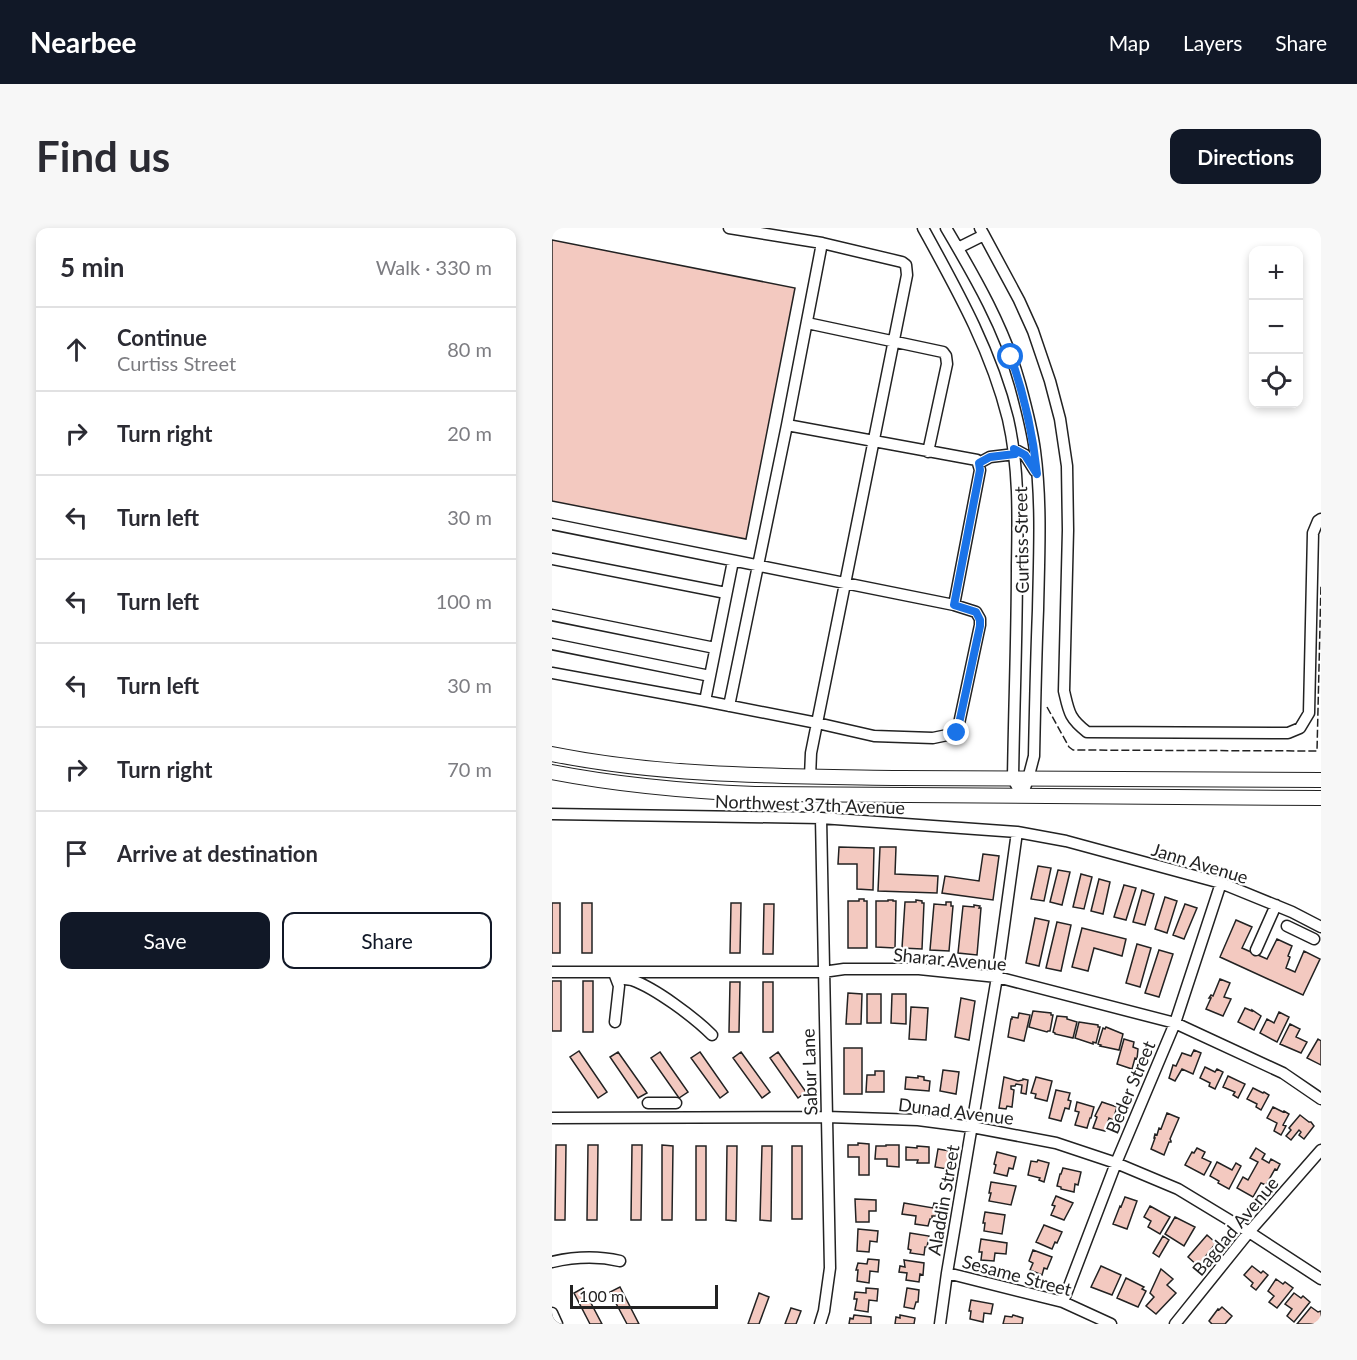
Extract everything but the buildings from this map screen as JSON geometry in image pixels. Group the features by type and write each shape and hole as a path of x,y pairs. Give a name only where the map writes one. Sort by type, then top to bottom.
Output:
{"main road":[{"path":"552,754 652,770 764,776 1321,780"},
{"path":"552,772 649,787 711,792 816,795 1321,798"}],"street":[{"path":"729,228 761,230 822,243 902,261 906,266 907,275 811,753 810,777"},
{"name":"Curtiss Street","path":"923,228 982,342 1008,419 1014,452 1018,492 1013,779"},
{"name":"Curtiss Street","path":"946,228 993,315 1020,382 1035,451 1038,622 1034,756 1022,796"},
{"path":"958,248 982,231 1019,300 1033,331 1050,381 1060,419 1067,465 1064,692 1069,714 1087,732 1288,733 1300,728 1309,713 1313,533 1321,519"},
{"path":"729,706 788,425 822,243"},
{"path":"807,323 943,352 947,364 928,452"},
{"path":"788,425 977,460 980,470 954,605"},
{"path":"979,463 990,457 1014,452 1025,455 1037,474"},
{"path":"552,524 954,605 976,612 980,620 957,733 933,738 874,736 705,701 552,673"},
{"path":"552,559 726,593"},
{"path":"705,701 733,561"},
{"path":"552,615 716,648"},
{"path":"552,644 710,676"},
{"path":"1013,779 1022,796"},
{"name":"Northwest 37th Avenue","path":"552,814 821,818 1017,832 1066,841"},
{"name":"Sabur Lane","path":"820,1324 830,1268 821,818"},
{"name":"Aladdin Street","path":"940,1324 997,976 1017,832"},
{"name":"Jann Avenue","path":"1066,841 1221,883 1276,905 1321,927"},
{"name":"Beder Street","path":"1063,1302 1116,1163 1175,1023 1221,883"},
{"path":"1256,950 1276,905"},
{"path":"1301,933 1306,919"},
{"path":"1287,926 1314,939"},
{"name":"Sharar Avenue","path":"552,972 616,975 919,969 997,976 1175,1023 1283,1073 1321,1099"},
{"path":"615,1022 619,986 616,975"},
{"path":"616,975 645,986 675,1005 712,1035"},
{"path":"648,1103 676,1103"},
{"path":"661,1103 662,1118"},
{"name":"Dunad Avenue","path":"552,1118 918,1120 972,1127 1056,1143 1116,1163 1178,1189 1250,1232 1321,1279"},
{"name":"Bagdad Avenue","path":"1175,1324 1321,1150"},
{"path":"552,1262 581,1258 620,1261"},
{"name":"Sesame Street","path":"947,1273 1063,1302 1111,1324"},
{"path":"552,1313 557,1324"}],"fence":[{"path":"1047,707 1069,747 1073,750 1317,751 1321,584"}],"route":[{"path":"957,733 980,626 976,612 954,605 980,470 979,463 990,457 1015,454 1014,449 1025,455 1037,474 1029,417 1011,357"}]}
